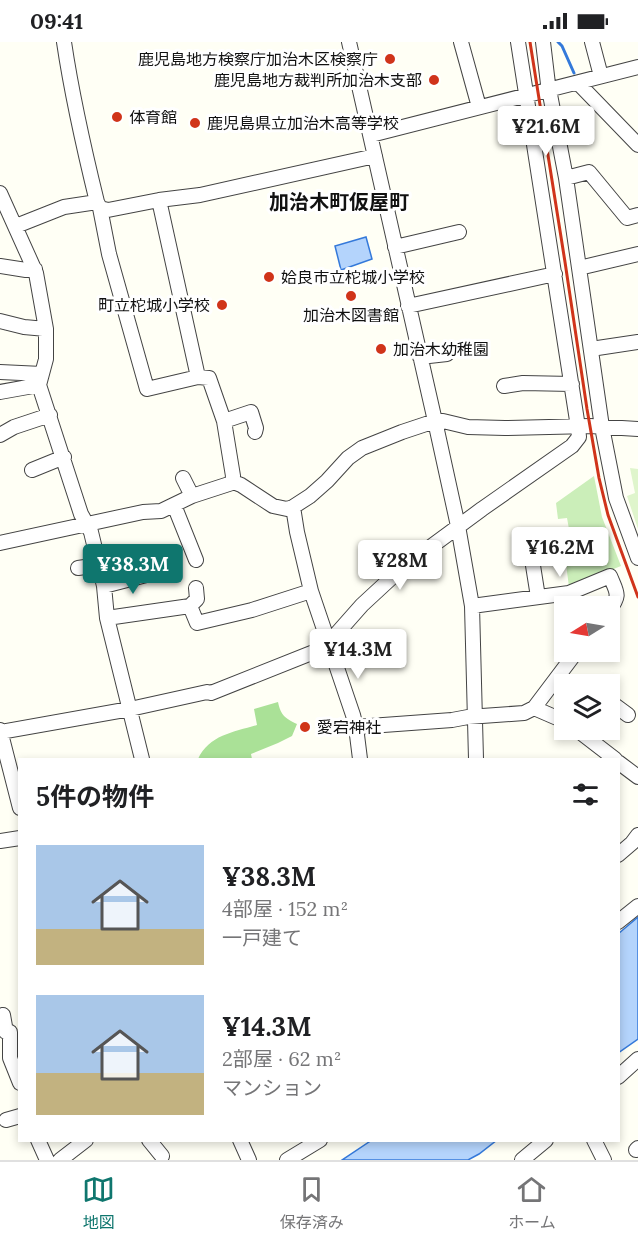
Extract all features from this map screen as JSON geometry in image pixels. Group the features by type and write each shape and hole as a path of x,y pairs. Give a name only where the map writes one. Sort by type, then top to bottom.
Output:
{"street":[{"path":"64,42 71,87 109,254 147,389 198,377 209,378 224,421 232,483"},
{"path":"350,42 458,526 472,606 476,758"},
{"path":"461,42 479,107"},
{"path":"518,42 572,384 638,558"},
{"path":"18,800 0,731 211,693 324,648 370,597 402,568 573,446 590,427 591,349 543,42"},
{"path":"592,42 601,76"},
{"path":"370,135 638,67"},
{"path":"578,83 638,145"},
{"path":"16,226 64,207 98,205 108,210 200,195 375,156"},
{"path":"566,178 589,172 627,218 638,215"},
{"path":"0,193 35,269 46,329 46,359 41,380 81,514 91,532 104,586 107,618 142,758"},
{"path":"159,200 198,377"},
{"path":"395,247 459,232"},
{"path":"579,268 638,254"},
{"path":"0,266 35,269"},
{"path":"408,306 555,274"},
{"path":"0,321 46,329"},
{"path":"591,349 638,342"},
{"path":"420,357 447,354"},
{"path":"0,372 41,380"},
{"path":"0,392 41,380"},
{"path":"504,386 523,383 572,384"},
{"path":"224,421 251,412 255,432"},
{"path":"0,435 14,427 50,415"},
{"path":"0,543 143,512 161,511 192,496 232,483 241,485 273,506 287,509 310,496 348,458 362,448 435,422 443,421 468,427 638,429"},
{"path":"32,470 64,457"},
{"path":"183,478 192,496"},
{"path":"174,505 196,560"},
{"path":"293,507 311,591 356,728 360,758"},
{"path":"526,554 531,553 538,597"},
{"path":"78,568 99,565"},
{"path":"104,586 154,573"},
{"path":"472,606 569,593 610,576 617,596"},
{"path":"107,618 190,606 197,599 196,588"},
{"path":"190,606 196,623 252,610 311,591"},
{"path":"356,728 524,713 534,708 569,662"},
{"path":"534,708 554,717"},
{"path":"620,709 628,715"},
{"path":"590,740 613,758"},
{"path":"620,763 638,777"},
{"path":"620,853 638,835"},
{"path":"0,841 18,838"},
{"path":"620,913 638,905"},
{"path":"620,920 638,905"},
{"path":"3,1015 9,1032 10,1058 18,1078"},
{"path":"620,1075 638,1059"},
{"path":"40,1142 47,1160"},
{"path":"60,1160 83,1142"},
{"path":"151,1142 162,1156"},
{"path":"241,1142 249,1160"},
{"path":"287,1160 317,1142"},
{"path":"522,1160 544,1142"},
{"path":"595,1142 604,1160"}],"green space":[{"path":"630,468 638,469 638,529 627,496 635,493"},
{"path":"594,476 602,517 621,566 569,587 563,541 571,540 567,518 558,519 556,503"},
{"path":"278,702 284,716 297,724 292,736 251,754 252,758 199,758 215,740 257,725 254,709"}],"water":[{"path":"366,237 372,259 341,270 335,246"},
{"path":"638,917 638,1039 620,1052 620,932"},
{"path":"369,1142 494,1142 468,1160 342,1160"}],"waterway":[{"path":"558,42 574,73"}],"railway":[{"path":"530,42 599,478 608,515 638,597"}],"place":[{"name":"鹿児島地方検察庁加治木区検察庁","path":"390,59"},
{"name":"鹿児島地方裁判所加治木支部","path":"434,80"},
{"name":"体育館","path":"117,117"},
{"name":"鹿児島県立加治木高等学校","path":"195,123"},
{"name":"姶良市立柁城小学校","path":"269,277"},
{"name":"加治木図書館","path":"351,296"},
{"name":"町立柁城小学校","path":"222,305"},
{"name":"加治木幼稚園","path":"381,349"},
{"name":"愛宕神社","path":"305,727"}],"district":[{"name":"加治木町仮屋町","path":"339,202"}]}
